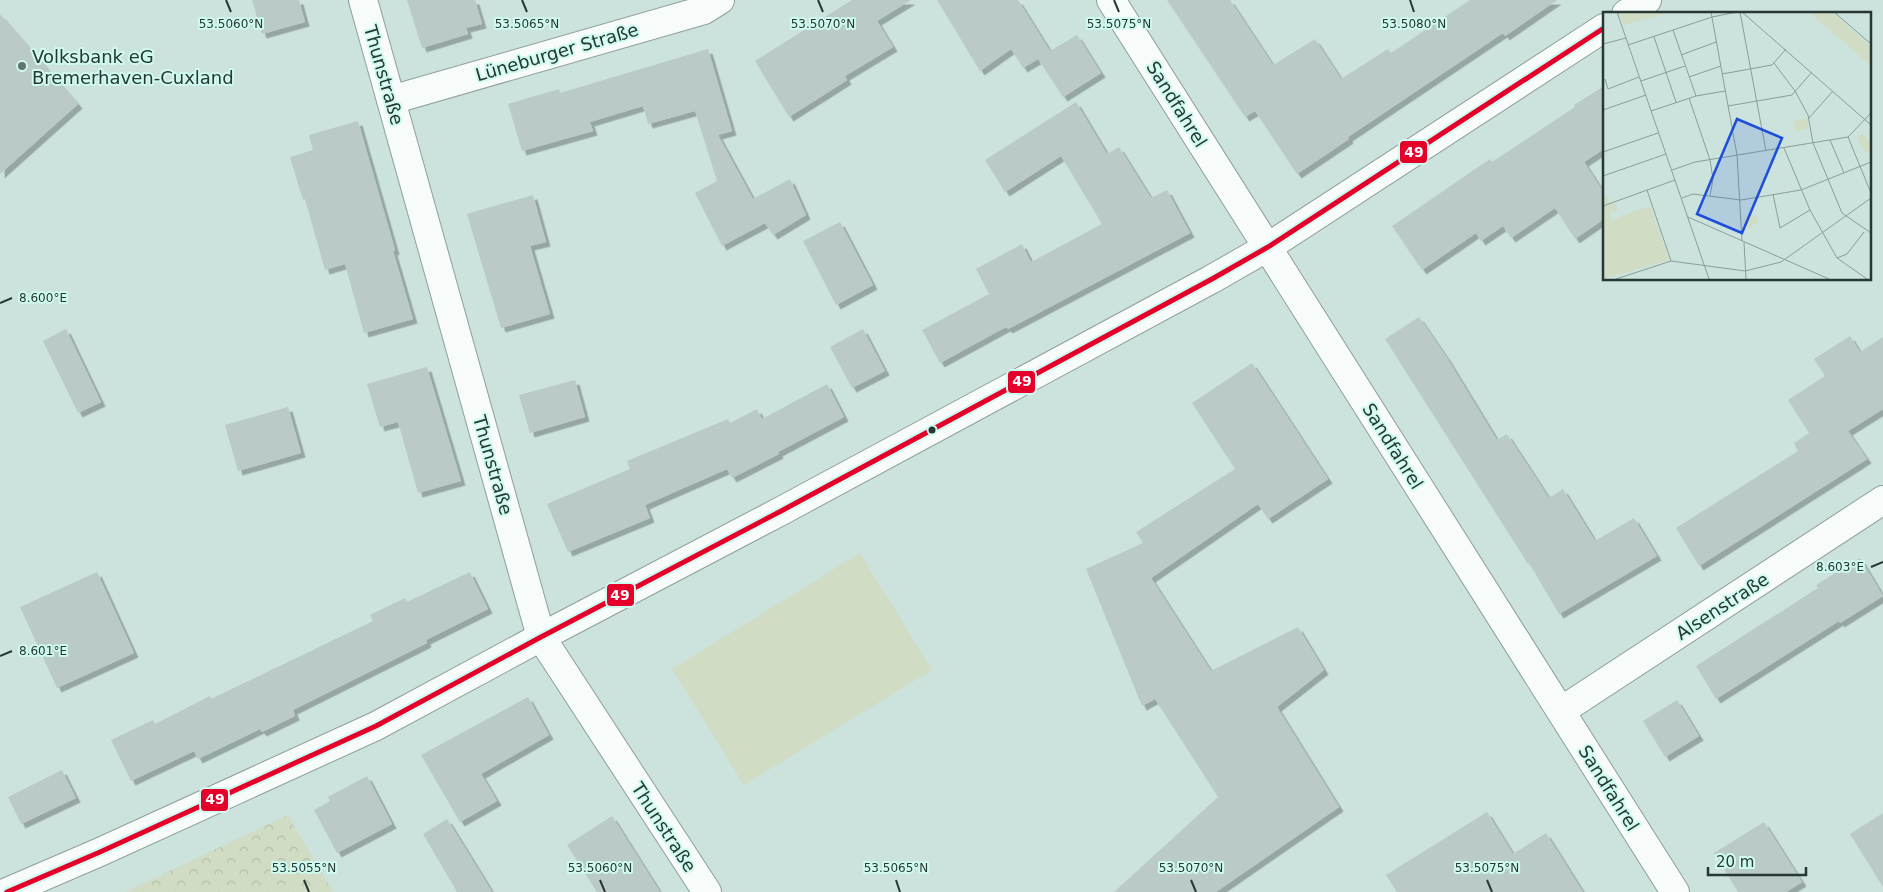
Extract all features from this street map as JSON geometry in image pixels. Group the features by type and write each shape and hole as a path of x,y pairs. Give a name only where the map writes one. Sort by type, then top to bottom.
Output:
{"street":[{"name":"Thunstraße","path":"363,0 541,637 707,892"},
{"name":"Lüneburger Straße","path":"391,100 704,10 720,0"},
{"name":"Sandfahrel","path":"1111,0 1675,892"},
{"path":"1629,12 1647,0"},
{"path":"7,892 100,852 376,726 1194,289 1268,247 1603,29"},
{"name":"Alsenstraße","path":"1560,711 1883,500"}],"green space":[{"path":"860,553 932,670 744,785 672,669"},
{"path":"288,815 333,892 125,892"}],"building":[{"path":"252,0 299,0 305,22 262,34"},
{"path":"407,0 475,0 482,24 466,28 468,34 422,48"},
{"path":"852,0 911,0 877,21 893,47 845,76 847,80 789,117 755,61"},
{"path":"937,0 1018,0 1050,51 1077,35 1101,73 1063,97 1038,59 1023,68 1011,49 980,71"},
{"path":"1167,0 1230,0 1273,65 1315,39 1341,79 1388,49 1391,53 1470,0 1557,0 1505,36 1503,33 1348,137 1349,139 1297,174 1255,111 1245,117"},
{"name":"Volksbank eG Bremerhaven-Cuxland","path":"0,14 78,104 0,174"},
{"path":"708,49 732,131 718,135 753,199 790,179 806,215 773,235 765,223 722,246 695,193 717,181 695,111 648,124 643,106 590,122 593,131 522,151 508,104 559,89 560,93"},
{"path":"1603,87 1603,150 1584,162 1603,191 1603,220 1575,239 1555,208 1511,238 1503,226 1481,241 1476,233 1422,270 1392,226 1490,159 1492,162 1575,107 1574,105"},
{"path":"1076,102 1107,154 1119,147 1151,198 1167,190 1190,233 940,363 922,330 989,294 976,269 1022,244 1031,262 1102,224 1061,156 1005,192 985,160"},
{"path":"358,121 413,319 364,333 345,264 325,270 305,199 303,200 290,157 313,150 309,135"},
{"path":"533,195 546,242 530,246 550,314 501,328 467,214"},
{"path":"840,222 873,285 836,305 803,241"},
{"path":"1419,317 1447,358 1497,440 1507,434 1549,498 1563,489 1595,541 1634,518 1657,556 1559,614 1529,563 1385,339"},
{"path":"66,329 101,402 78,413 43,341"},
{"path":"863,329 885,371 852,388 830,347"},
{"path":"1850,336 1860,352 1883,337 1883,409 1848,431 1867,459 1699,566 1676,528 1798,451 1794,443 1809,433 1788,400 1825,376 1814,359"},
{"path":"1252,363 1328,479 1268,519 1258,504 1151,578 1211,671 1298,627 1324,670 1277,707 1339,807 1216,892 1114,892 1218,797 1155,699 1142,706 1086,569 1143,543 1136,532 1235,469 1192,403"},
{"path":"427,367 461,481 418,493 398,422 380,427 367,384"},
{"path":"575,380 585,417 530,433 519,395"},
{"path":"827,384 844,417 732,478 727,469 645,505 650,518 568,552 547,504 630,469 627,461 728,419 730,423 757,409 762,419"},
{"path":"288,407 301,453 238,471 225,425"},
{"path":"1860,558 1883,596 1840,623 1839,621 1716,699 1696,666 1818,588 1816,585"},
{"path":"97,572 134,653 57,688 20,607"},
{"path":"470,572 488,609 426,640 427,643 293,710 295,716 262,732 260,729 198,759 194,751 131,781 111,740 153,720 155,724 210,696 211,699 373,621 370,615 405,598 407,602"},
{"path":"528,697 549,735 481,774 497,801 460,822 421,755"},
{"path":"1677,700 1699,736 1665,757 1643,721"},
{"path":"62,770 76,798 21,824 8,797"},
{"path":"367,776 392,824 337,853 314,810 330,801 328,797"},
{"path":"1487,812 1513,854 1546,833 1583,892 1397,892 1386,875"},
{"path":"1883,813 1883,887 1850,834"},
{"path":"612,816 660,892 597,892 567,845"},
{"path":"447,819 492,892 457,892 423,834"},
{"path":"1764,822 1802,882 1786,892 1738,892 1714,853"}],"transit line":[{"name":"49","path":"7,892 100,852 376,726 1212,279 1268,247 1603,29"}],"place":[{"name":"Volksbank eG Bremerhaven-Cuxland","path":"22,66"}]}
